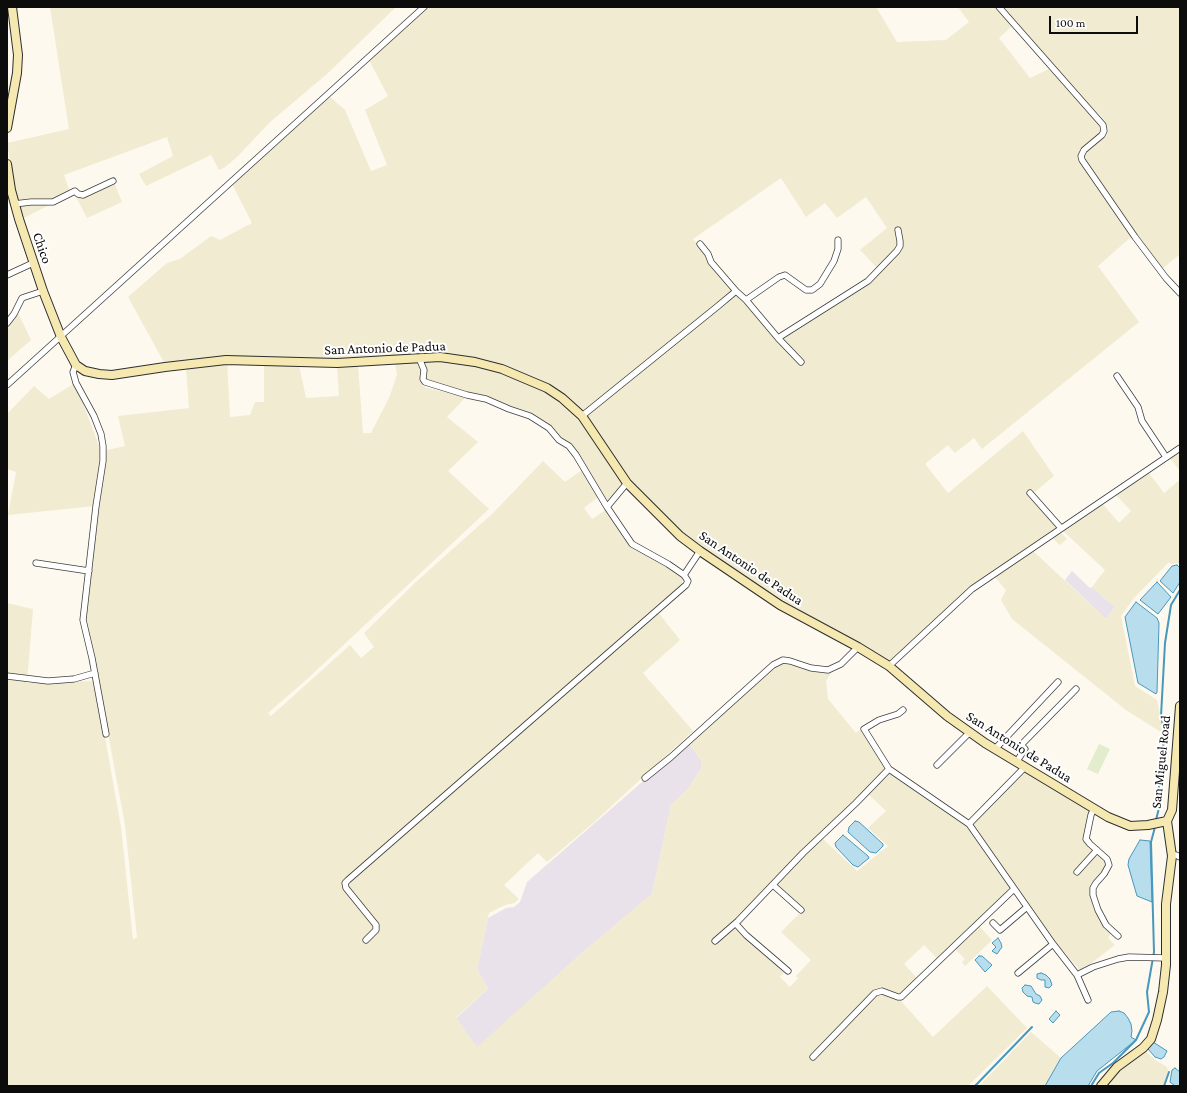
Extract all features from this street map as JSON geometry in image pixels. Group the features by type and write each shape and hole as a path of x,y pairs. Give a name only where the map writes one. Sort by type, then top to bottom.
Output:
{"street":[{"path":"7,128 17,73 18,56 12,7"},
{"path":"7,385 424,7"},
{"path":"999,7 1103,125 1104,131 1102,135 1084,150 1081,156 1082,160 1134,237 1166,278 1180,293"},
{"name":"Chico","path":"7,164 14,204 33,263 61,337"},
{"path":"14,204 53,202 75,191 78,194 83,195 113,181"},
{"path":"778,338 868,281 897,251 900,240 898,230"},
{"path":"746,300 782,275 788,276 806,290 812,290 820,284 837,256 838,240"},
{"path":"700,244 708,254 711,262 801,362"},
{"path":"7,275 33,263"},
{"path":"7,323 14,314 22,298 43,291"},
{"path":"582,416 736,291"},
{"path":"61,337 76,365 73,372 76,383 94,416 101,434 103,446 103,461 96,506 83,620 106,734"},
{"name":"San Antonio de Padua","path":"76,365 85,371 112,375 166,366 226,360 337,363 440,357 475,362 502,369 547,388 562,398 582,416 628,483 680,536 700,551 780,605 858,647 889,666 947,716 970,732 995,749 1108,817 1130,826 1164,822"},
{"path":"366,940 376,930 376,925 346,888 345,883 686,585 688,581 684,575 668,564 632,544 607,507 576,455 569,446 560,442 549,428 530,416 509,410 486,400 425,382 423,379 424,370 419,358"},
{"path":"1117,376 1138,407 1142,421 1166,457"},
{"path":"889,666 972,589 1180,448"},
{"path":"607,507 628,483"},
{"path":"1030,493 1061,528"},
{"path":"684,575 700,551"},
{"path":"36,563 89,571"},
{"path":"646,778 773,665 783,660 811,668 828,670 841,664 858,647"},
{"path":"7,676 48,681 74,679 95,674"},
{"path":"995,749 1058,682"},
{"path":"1017,761 1025,749 1021,745 1076,689"},
{"name":"San Miguel Road","path":"1164,822 1172,810 1180,706"},
{"path":"903,710 898,714 879,720 864,729 889,769 969,824 1053,944 1077,975 1088,1000"},
{"path":"937,765 970,732"},
{"path":"969,824 1025,767"},
{"path":"715,941 736,924 803,853 856,803 889,769"},
{"path":"1094,808 1086,839 1107,859 1109,865 1104,874 1096,883 1093,895 1098,910 1106,925 1118,936"},
{"path":"1101,1086 1117,1067 1143,1048 1152,1039 1157,1020 1163,992 1166,958 1166,904 1176,856 1164,822"},
{"path":"1077,872 1097,850"},
{"path":"773,885 801,910"},
{"path":"813,1057 875,993 882,991 898,998 901,997 1014,889"},
{"path":"993,923 1000,930 1027,907"},
{"path":"736,924 746,935 788,971"},
{"path":"1018,973 1053,944"},
{"path":"1077,975 1093,967 1118,959 1129,957 1166,958"}],"shaded area":[{"path":"50,7 396,7 327,74 270,122 238,156 224,168 219,170 211,155 146,186 139,174 173,156 167,137 64,175 70,192 52,201 21,202 17,200 7,143 69,129"},
{"path":"427,7 876,7 897,42 946,40 969,22 958,7 997,7 1013,25 999,38 1030,78 1049,69 1098,120 1103,131 1081,150 1078,156 1131,237 1098,266 1139,322 982,449 974,438 955,453 948,445 925,464 948,493 1023,431 1054,476 1030,496 1058,527 970,588 892,661 889,661 783,603 681,534 629,481 585,417 735,294 738,295 777,339 868,282 877,268 860,250 887,228 866,197 837,218 825,203 806,217 781,178 693,239 736,288 583,413 560,392 503,366 469,359 298,359 226,356 165,364 128,297 167,263 180,259 211,236 220,240 252,223 232,184 329,96 345,110 371,171 387,165 365,110 388,96 369,60"},
{"path":"1001,7 1180,7 1180,254 1162,269 1084,160 1083,157 1085,153 1106,136 1108,132 1102,117 1078,93"},
{"path":"114,182 122,202 87,218 75,195 80,196"},
{"path":"53,203 22,219 20,205"},
{"path":"18,313 31,340 7,361 7,317"},
{"path":"418,360 421,362 421,380 423,386 466,397 447,417 478,442 448,471 489,509 305,681 268,713 271,716 350,645 361,658 374,647 364,633 416,582 493,513 543,461 565,482 582,470 598,497 584,508 592,519 607,509 631,545 668,566 683,577 681,587 657,611 680,640 643,673 693,731 592,824 547,862 538,853 504,885 519,899 514,903 505,905 489,913 477,969 488,989 456,1017 477,1047 582,953 652,894 671,805 688,789 702,767 701,760 688,742 770,670 780,663 790,663 811,670 831,673 826,681 828,699 856,733 861,729 889,767 856,802 803,851 734,922 714,940 717,943 735,927 746,939 758,947 784,973 780,977 790,987 798,978 796,976 811,960 781,932 803,910 774,885 820,839 823,839 857,871 888,846 868,828 886,811 867,793 888,771 891,771 967,826 1011,887 1009,891 938,959 924,945 904,964 918,979 900,995 901,1001 933,1037 987,986 1027,1028 968,1086 7,1086 7,603 33,609 27,683 95,681 121,827 133,940 137,937 125,825 105,717 84,620 103,451 125,446 118,416 189,408 186,367 227,361 230,417 250,415 255,402 264,402 264,365 299,365 306,398 339,396 337,366 358,365 363,433 371,433 389,398 397,375 395,363"},
{"path":"427,360 469,363 501,371 558,397 583,421 626,483 608,504 576,454 531,415 467,394 428,386 425,384 424,362"},
{"path":"75,383 101,451 94,506 8,515 16,472 7,469 7,414 34,386 49,399"},
{"path":"1180,450 1180,471 1169,457"},
{"path":"1148,472 1164,493 1180,480 1180,565 1178,563 1171,564 1169,562 1134,598 1121,616 1135,686 1157,700 1164,734 1126,710 1012,619 1001,600 1006,590 994,576 1032,550 1106,619 1115,607 1092,587 1105,570 1062,530 1102,503 1119,523 1131,511 1115,494"},
{"path":"1059,531 1067,539 1060,545 1051,537"},
{"path":"1072,571 1090,588 1092,587 1115,607 1106,619 1065,580"},
{"path":"688,742 701,760 702,767 688,789 671,805 652,894 582,953 477,1048 456,1018 488,989 477,969 488,918 506,908 514,907 520,902 527,882"},
{"path":"1023,772 1088,808 1090,811 1085,839 1103,856 1107,866 1091,887 1092,900 1111,933 1108,938 1115,945 1081,971 1054,941 972,824"},
{"path":"979,926 992,940 965,966 962,962 965,959 955,949"},
{"path":"1031,1032 1061,1058 1045,1086 979,1086"},
{"path":"1144,1050 1155,1060 1167,1067 1168,1071 1163,1086 1105,1086 1118,1069"}],"green space":[{"path":"1099,744 1110,749 1098,774 1087,769"}],"water":[{"path":"1177,565 1180,568 1180,582 1173,593 1160,581 1172,566"},
{"path":"1157,582 1171,597 1158,614 1140,600"},
{"path":"1136,602 1157,618 1159,623 1156,694 1138,683 1125,617"},
{"path":"855,821 859,822 883,844 883,846 876,853 870,852 848,832 849,827"},
{"path":"843,835 869,858 858,867 853,865 836,847 835,843"},
{"path":"1140,840 1150,841 1152,902 1137,896 1128,865 1129,859"},
{"path":"998,938 1002,947 997,954 992,951 996,947 992,943"},
{"path":"979,956 982,956 992,965 985,972 975,960"},
{"path":"1041,973 1050,979 1052,985 1049,988 1045,987 1045,980 1037,978 1037,974"},
{"path":"1025,985 1031,986 1036,994 1040,996 1042,1000 1039,1004 1033,1002 1032,997 1027,996 1023,992 1022,988"},
{"path":"1056,1011 1060,1015 1053,1023 1049,1019"},
{"path":"1119,1011 1124,1013 1128,1018 1131,1024 1131,1037 1136,1040 1097,1071 1088,1086 1045,1086 1061,1058 1111,1012"},
{"path":"1153,1042 1167,1051 1161,1059 1155,1057 1148,1049"},
{"path":"1175,1068 1180,1072 1180,1086 1175,1086 1170,1082 1172,1070"}],"waterway":[{"path":"1156,820 1159,808 1159,772 1165,734 1161,716 1165,643 1171,605 1180,590"},
{"path":"1091,1086 1099,1073 1113,1063 1136,1040 1149,1012 1147,992 1154,952 1151,842 1155,827"},
{"path":"975,1086 1032,1027"},
{"path":"1164,1086 1169,1072"}]}
